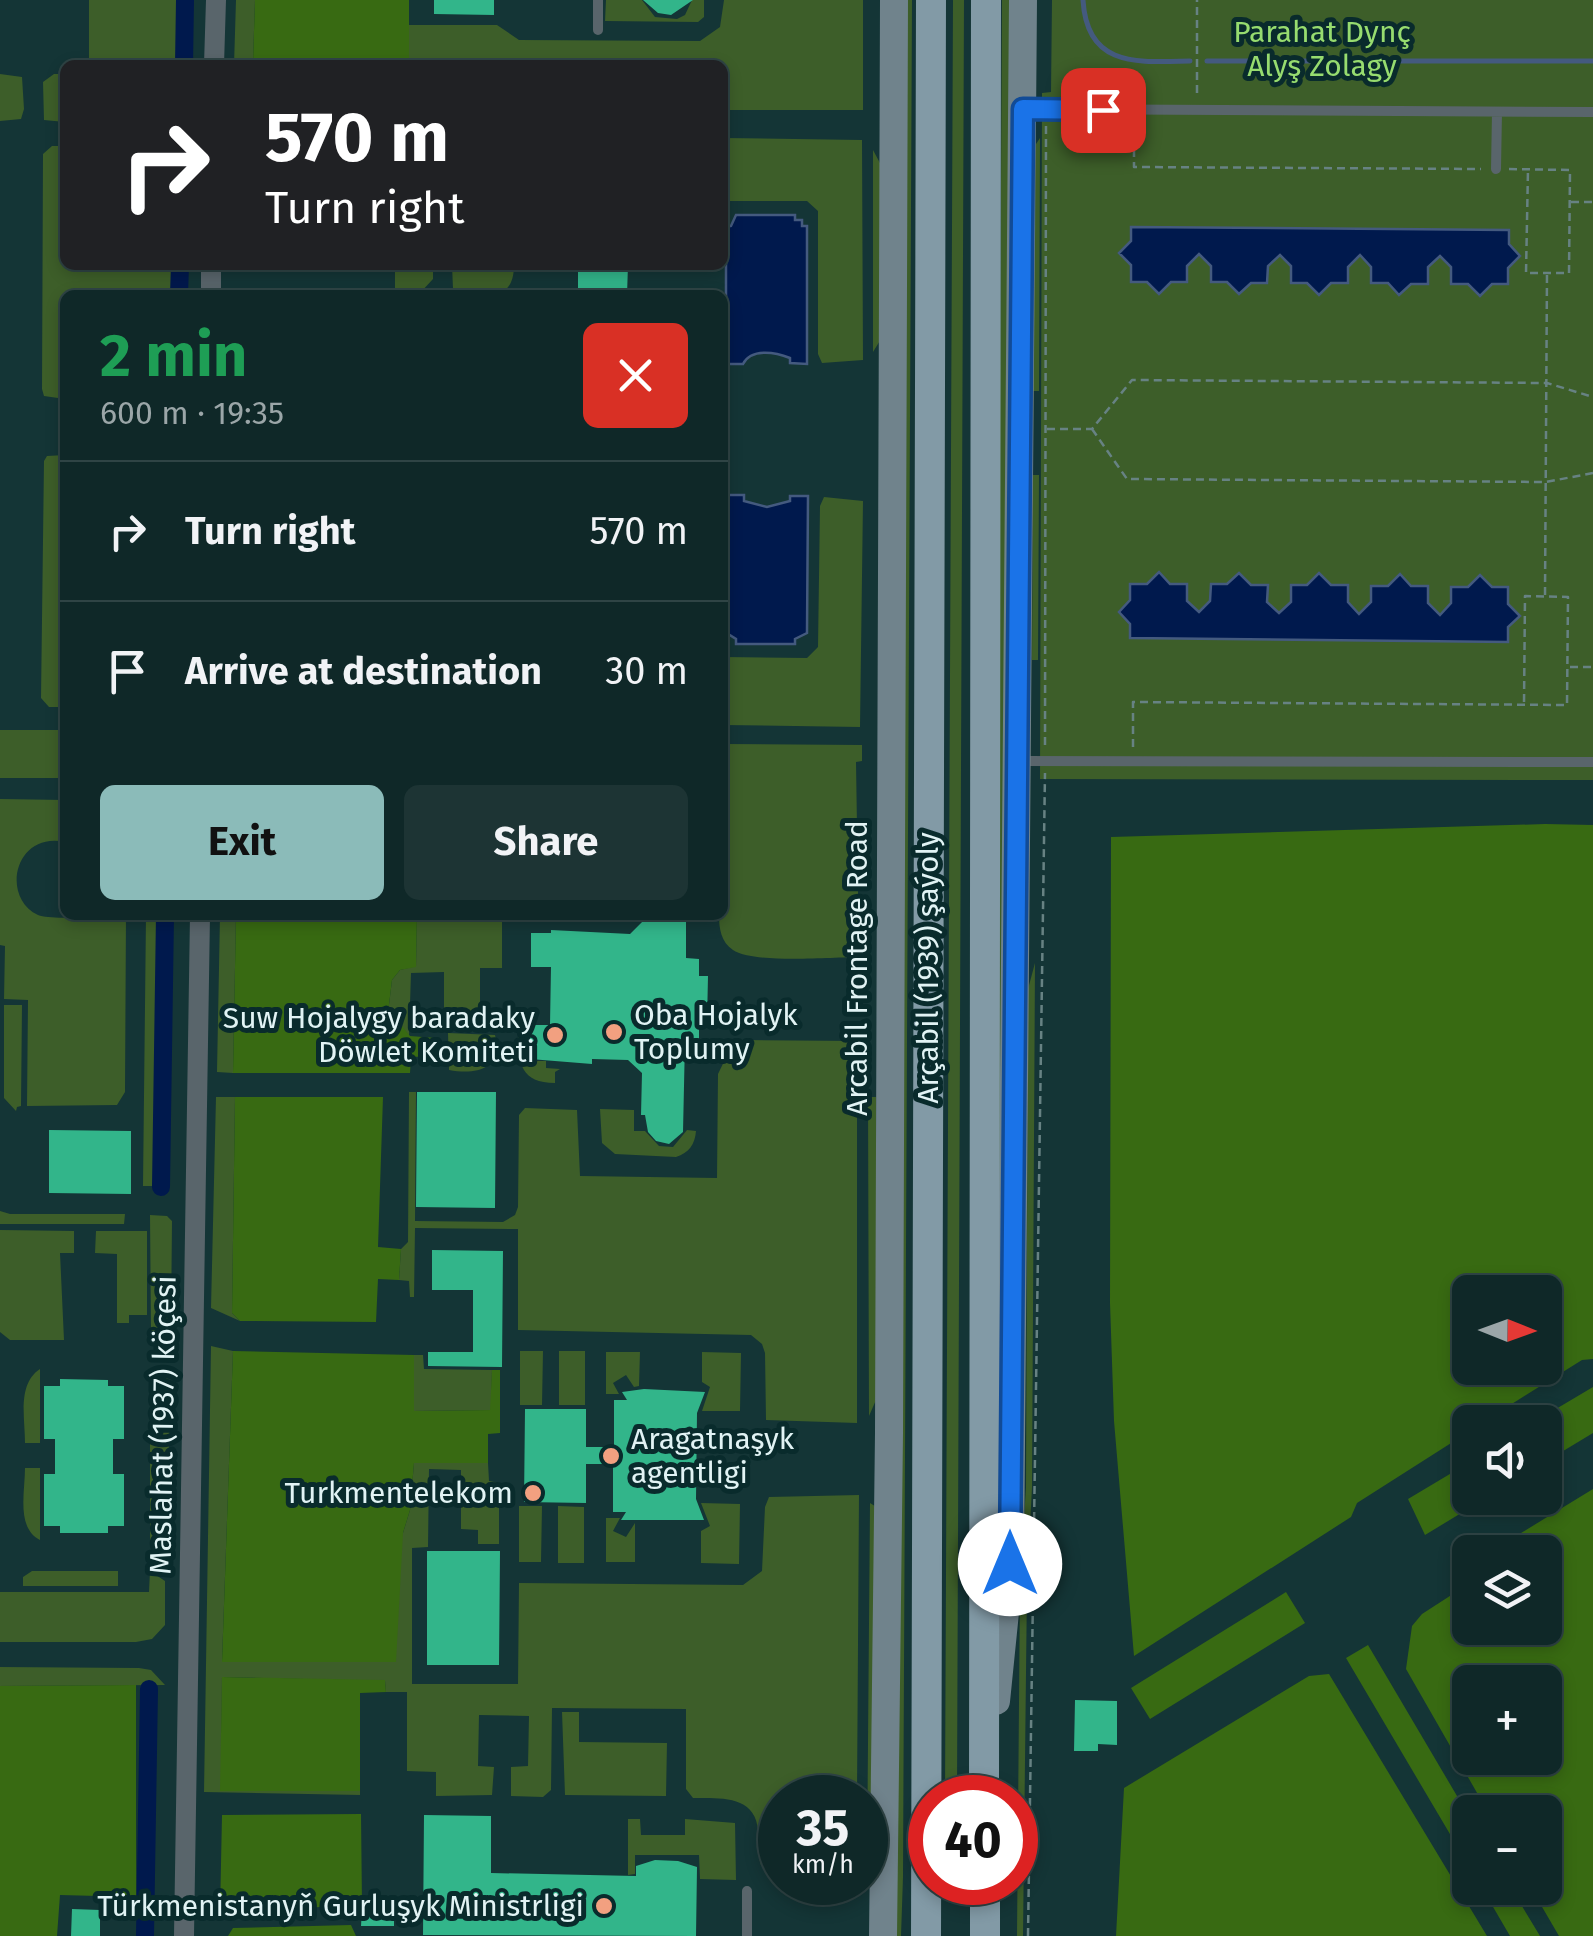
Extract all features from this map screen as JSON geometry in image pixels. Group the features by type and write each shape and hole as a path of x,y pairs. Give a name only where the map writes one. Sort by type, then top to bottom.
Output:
{"main road":[{"name":"Arçabil (1939) şaýoly","path":"926,1936 931,0"},
{"name":"Arçabil (1939) şaýoly","path":"985,1775 986,0"},
{"path":"984,1905 985,1936"}],"street":[{"path":"214,60 216,0"},
{"name":"Arcabil Frontage Road","path":"883,1936 889,1433 894,0"},
{"path":"987,1775 1010,1564 1031,761 1034,109 1023,0"},
{"name":"Maslahat (1937) köçesi","path":"184,1936 200,920"}],"lane":[{"path":"598,0 598,30"},
{"path":"1034,109 1593,112"},
{"path":"1496,169 1497,112"},
{"path":"1031,761 1593,762"},
{"path":"747,1936 748,1892"}],"path":[{"path":"1197,110 1198,0"},
{"path":"1028,1936 1031,761 1045,738 1032,429 1046,132 1034,109"},
{"path":"1132,122 1134,167 1570,170 1569,272 1526,272 1528,170"},
{"path":"1046,132 1051,127"},
{"path":"1570,202 1593,202"},
{"path":"1546,596 1547,272"},
{"path":"1092,429 1132,380 1546,384 1593,397"},
{"path":"1032,429 1092,429"},
{"path":"1092,429 1127,479 1546,482 1593,474"},
{"path":"1132,749 1133,702 1567,705 1568,597 1525,596 1524,704"},
{"path":"1568,667 1593,667"},
{"path":"1045,738 1052,745"}],"green space":[{"path":"89,0 178,0 178,60 89,60"},
{"path":"236,0 255,0 253,60 234,60"},
{"path":"255,0 409,0 409,60 253,60"},
{"path":"606,0 642,0 655,17 677,19 685,15 692,0 704,0 704,17 698,22 605,21"},
{"path":"724,0 863,0 863,110 728,110 728,60 409,60 409,25 497,25 519,40 700,41 720,27"},
{"path":"906,0 912,0 903,1877 901,1936 895,1936"},
{"path":"953,0 964,0 957,1775 945,1775"},
{"path":"1002,0 1010,0 1003,1283 995,1283"},
{"name":"Parahat Dynç Alyş Zolagy","path":"1052,0 1593,0 1593,780 1040,779 1042,93 1051,92"},
{"path":"0,74 22,77 21,119 0,121"},
{"path":"60,74 60,122 44,120 43,82"},
{"path":"728,138 862,140 863,360 822,363 818,354 818,211 807,201 728,201"},
{"path":"1040,138 1039,391 1033,391 1036,144"},
{"path":"52,146 60,146 60,270 174,270 174,290 60,290 60,398 44,396 42,389 43,154"},
{"path":"873,150 881,165 881,339 873,352"},
{"path":"395,270 433,270 433,279 423,290 395,290"},
{"path":"452,270 514,270 505,290 453,289"},
{"path":"60,455 60,707 49,707 41,698 47,456"},
{"path":"1033,475 1039,475 1038,660 1032,660"},
{"path":"824,497 863,501 860,727 728,725 728,657 807,658 818,647 820,506"},
{"path":"0,730 60,730 60,778 0,778"},
{"path":"728,744 862,745 862,761 856,762 859,957 757,957 733,950 720,930 719,920 728,920"},
{"path":"0,799 60,800 60,842 34,846 24,856 18,868 19,894 26,906 45,917 126,920 125,1092 117,1105 27,1106 28,1000 4,999 5,946 0,945"},
{"path":"1593,825 1593,1359 1582,1360 1562,1373 1562,1275 1452,1275 1452,1385 1542,1385 1510,1405 1452,1405 1452,1442 1357,1503 1351,1517 1134,1656 1114,1421 1110,1303 1111,837"},
{"path":"146,920 161,920 156,1186 143,1186"},
{"path":"220,920 236,920 233,1073 217,1072"},
{"path":"236,920 417,920 416,967 400,970 392,980 387,1021 402,1026 410,1036 436,1038 436,1056 411,1057 410,1073 233,1073"},
{"path":"417,920 502,920 502,968 480,968 480,1030 444,1030 444,972 411,973 409,1036 387,1021 392,980 400,970 416,966"},
{"path":"1035,963 1032,1487 1025,1775 1018,1775 1020,1585 1026,1487 1028,989"},
{"path":"4,1005 22,1005 21,1106 16,1111 4,1098"},
{"path":"527,1027 527,1061 546,1061 546,1068 560,1069 555,1072 555,1083 535,1079 524,1069 518,1034"},
{"path":"448,1033 495,1035 495,1056 478,1070 449,1070"},
{"path":"746,1040 857,1041 857,1423 766,1420 765,1353 762,1344 751,1335 518,1330 518,1229 415,1228 414,1297 410,1297 409,1281 399,1280 401,1249 408,1242 409,1092 416,1092 415,1221 503,1222 515,1215 518,1207 519,1115 525,1108 577,1110 580,1176 717,1178 718,1074 732,1045"},
{"path":"216,1097 235,1097 232,1313 240,1321 211,1308"},
{"path":"235,1097 383,1097 378,1247 401,1249 399,1280 378,1279 376,1322 240,1321 232,1313"},
{"path":"868,1097 876,1097 876,1400 869,1416"},
{"path":"600,1109 634,1110 634,1131 645,1131 659,1146 673,1147 687,1130 696,1131 694,1140 688,1150 676,1157 615,1154 602,1143"},
{"path":"0,1211 125,1214 124,1224 0,1224"},
{"path":"150,1215 167,1216 172,1221 171,1324 166,1330 151,1331"},
{"path":"0,1230 74,1231 74,1253 60,1253 64,1340 10,1340 0,1332"},
{"path":"96,1231 147,1231 147,1315 129,1315 129,1323 117,1323 117,1254 95,1253"},
{"path":"211,1346 233,1351 222,1661 403,1533 410,1510 414,1463 488,1463 489,1481 499,1483 499,1544 478,1544 478,1530 461,1529 461,1470 429,1469 428,1547 412,1548 412,1684 518,1684 519,1583 743,1585 762,1571 765,1507 769,1497 859,1495 857,1775 758,1775 758,1831 756,1819 744,1805 693,1798 686,1789 686,1709 552,1708 551,1790 543,1797 511,1796 511,1767 528,1766 529,1716 479,1715 478,1766 494,1767 492,1795 436,1796 436,1772 407,1771 407,1692 386,1692 385,1681 222,1677 221,1791 360,1791 360,1795 204,1792"},
{"path":"233,1351 414,1355 414,1411 490,1410 492,1370 500,1370 500,1433 488,1434 488,1463 414,1463 410,1510 403,1533 396,1662 222,1662"},
{"path":"520,1351 543,1351 542,1405 520,1405"},
{"path":"559,1351 585,1351 585,1405 559,1405"},
{"path":"606,1352 640,1352 639,1386 634,1387 626,1375 613,1383 619,1394 606,1394"},
{"path":"702,1352 741,1353 740,1411 702,1411 710,1387 702,1382"},
{"path":"414,1355 423,1355 424,1369 492,1370 491,1410 414,1411"},
{"path":"40,1369 40,1443 25,1443 25,1392"},
{"path":"150,1369 170,1380 168,1531 150,1543"},
{"path":"1593,1387 1593,1433 1562,1452 1562,1405"},
{"path":"25,1468 40,1468 40,1540 32,1534 25,1518"},
{"path":"1452,1473 1452,1515 1458,1515 1425,1535 1408,1499"},
{"path":"1593,1489 1593,1936 1559,1936 1541,1905 1562,1905 1562,1795 1478,1795 1467,1775 1562,1775 1562,1665 1452,1665 1452,1749 1406,1669 1412,1626 1422,1614 1452,1595 1452,1645 1562,1645 1562,1535 1518,1535 1550,1515 1562,1515 1562,1508"},
{"path":"701,1503 740,1504 739,1564 701,1563 701,1531 710,1526"},
{"path":"870,1503 878,1508 872,1775 868,1775"},
{"path":"519,1506 542,1506 541,1562 519,1562"},
{"path":"558,1506 584,1507 584,1563 558,1563"},
{"path":"606,1518 620,1518 613,1531 626,1537 635,1523 635,1562 606,1562"},
{"path":"32,1571 118,1571 118,1586 23,1586 23,1577"},
{"path":"150,1571 165,1581 165,1625 152,1639 0,1642 0,1592 149,1592"},
{"path":"1286,1592 1305,1623 1150,1719 1131,1688"},
{"path":"1368,1645 1456,1795 1452,1795 1452,1838 1346,1658"},
{"path":"0,1667 139,1668 151,1670 165,1685 0,1686"},
{"path":"1329,1674 1452,1878 1452,1905 1468,1905 1487,1936 1116,1936 1124,1788 1309,1676"},
{"path":"222,1677 385,1680 386,1692 360,1693 360,1791 220,1791"},
{"path":"136,1685 136,1897 60,1895 57,1936 0,1936 0,1686"},
{"path":"562,1712 579,1712 579,1742 667,1743 666,1796 565,1795"},
{"path":"361,1814 362,1905 220,1912 222,1815"},
{"path":"628,1819 640,1819 641,1835 685,1835 685,1819 735,1823 736,1880 700,1879 699,1855 635,1855 635,1874 628,1875"},
{"path":"1017,1905 1023,1905 1023,1936 1017,1936"},
{"path":"1492,1905 1521,1905 1540,1936 1510,1936"},
{"path":"351,1925 356,1936 228,1936 233,1928"}],"water":[{"path":"736,215 795,215 795,220 802,220 802,226 807,226 807,364 790,363 790,358 764,353 752,355 743,364 728,364 726,270"},
{"path":"1131,227 1509,230 1509,244 1520,256 1508,268 1508,284 1492,284 1480,296 1468,284 1451,284 1451,267 1440,256 1428,267 1428,284 1411,284 1399,295 1388,283 1371,283 1371,267 1360,255 1348,267 1348,283 1331,283 1319,295 1307,283 1291,283 1291,266 1280,255 1268,266 1267,283 1251,283 1239,294 1227,282 1211,282 1211,266 1199,254 1187,266 1187,282 1171,282 1159,294 1147,282 1131,282 1131,265 1119,253 1131,241"},
{"path":"728,495 744,495 744,501 767,507 790,501 790,496 808,496 807,633 795,639 795,644 736,644 736,639 728,634"},
{"path":"1159,572 1170,584 1187,584 1187,601 1199,612 1210,601 1211,584 1227,584 1239,573 1251,585 1268,585 1267,602 1279,613 1291,602 1291,585 1307,585 1319,573 1331,585 1348,585 1348,602 1359,614 1371,602 1371,586 1388,586 1400,574 1411,586 1428,586 1428,603 1440,615 1451,603 1451,587 1468,587 1480,575 1492,587 1508,587 1508,604 1520,616 1508,627 1508,642 1130,638 1130,624 1119,612 1130,600 1130,584 1147,584"}],"building":[{"path":"434,0 494,0 494,15 434,14"},
{"path":"643,0 693,0 671,15 658,13"},
{"path":"578,270 628,270 627,290 578,290"},
{"name":"Oba Hojalyk Toplumy","path":"686,920 686,958 699,959 699,976 708,976 707,1023 699,1023 699,1040 685,1040 683,1132 669,1144 656,1141 648,1132 645,1115 641,1115 642,1073 628,1060 592,1059 592,1064 530,1059 530,1025 550,1025 551,967 531,967 531,933 551,930 630,934 643,921"},
{"path":"417,1092 496,1092 495,1208 416,1207"},
{"path":"49,1130 131,1131 131,1194 49,1193"},
{"path":"432,1250 503,1251 502,1367 428,1366 428,1352 473,1352 473,1290 432,1290"},
{"path":"60,1379 108,1380 108,1386 124,1386 124,1439 113,1439 113,1474 124,1474 124,1526 108,1526 108,1533 60,1533 60,1526 44,1526 44,1474 55,1474 55,1439 44,1439 44,1386 60,1386"},
{"name":"Aragatnaşyk agentligi","path":"622,1392 705,1392 697,1413 696,1499 704,1520 621,1520 626,1512 613,1512 613,1464 586,1464 586,1503 524,1502 525,1409 586,1409 586,1447 614,1447 614,1400 627,1400"},
{"path":"427,1551 500,1551 499,1665 427,1665"},
{"path":"1075,1700 1117,1701 1117,1745 1098,1744 1098,1751 1074,1751"},
{"path":"424,1815 491,1816 491,1873 636,1876 636,1866 655,1860 697,1867 696,1936 423,1935"},
{"path":"72,1909 100,1910 100,1936 71,1936"},
{"path":"362,1909 394,1909 394,1926 361,1926"}],"waterway":[{"path":"184,60 185,0"},
{"path":"1083,0 1094,38 1105,49 1134,60 1190,61"},
{"path":"1207,61 1593,61"},
{"path":"179,290 180,270"},
{"path":"161,1187 165,920"},
{"path":"145,1936 149,1689"}],"place":[{"name":"Oba Hojalyk Toplumy","path":"614,1032"},
{"name":"Suw Hojalygy baradaky Döwlet Komiteti","path":"555,1035"},
{"name":"Aragatnaşyk agentligi","path":"611,1456"},
{"name":"Turkmentelekom","path":"533,1493"},
{"name":"Türkmenistanyň Gurluşyk Ministrligi","path":"604,1906"}],"route":[{"path":"1010,1564 1023,109 1103,110"}]}
